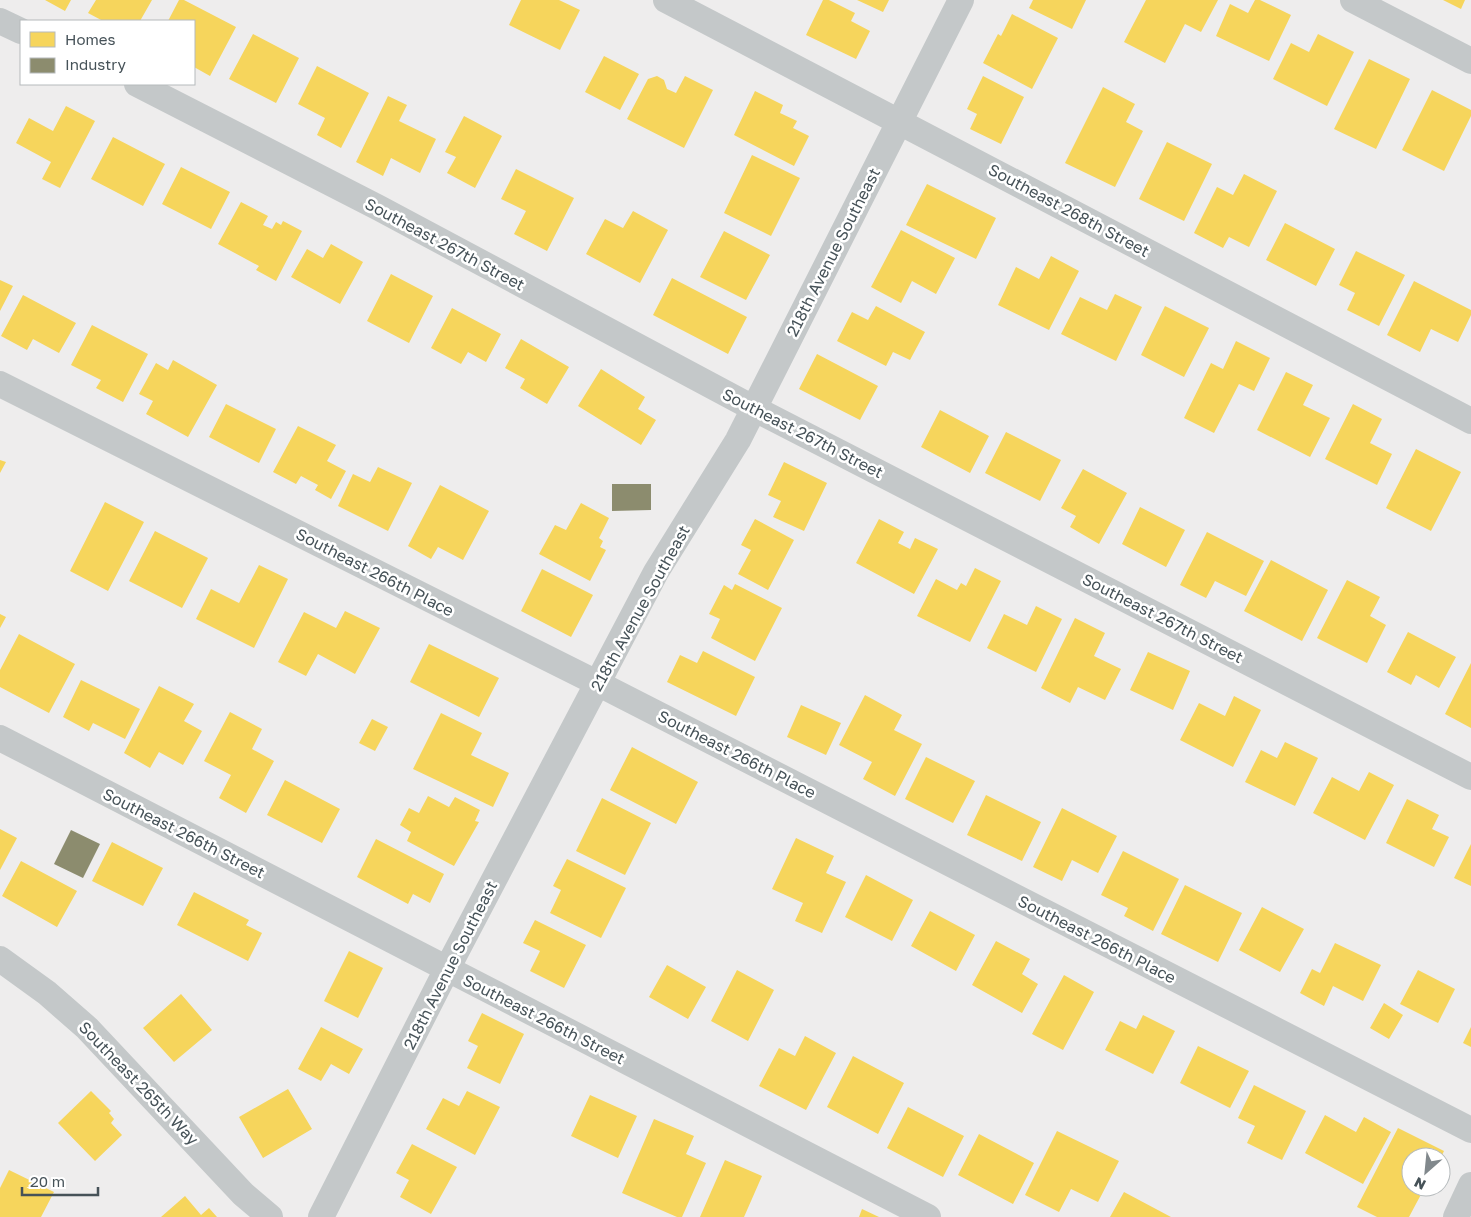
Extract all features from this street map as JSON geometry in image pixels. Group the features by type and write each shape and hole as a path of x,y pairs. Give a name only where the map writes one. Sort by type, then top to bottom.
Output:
{"street":[{"name":"Southeast 268th Street","path":"666,0 1471,421"},
{"name":"218th Avenue Southeast","path":"321,1217 447,969 656,572 738,440 961,0"},
{"path":"1353,0 1471,61"},
{"path":"0,21 20,31"},
{"name":"Southeast 267th Street","path":"139,85 379,208 754,408 1471,777"},
{"name":"Southeast 266th Place","path":"0,384 597,683 1471,1130"},
{"name":"Southeast 266th Street","path":"0,738 928,1217"},
{"name":"Southeast 265th Way","path":"0,959 48,993 87,1028 243,1194 270,1217"},
{"path":"1456,1217 1471,1186"}],"building: Homes":[{"path":"45,0 71,0 65,11"},
{"path":"96,0 152,0 141,20 101,20 88,13"},
{"path":"179,0 184,0 236,27 210,76 195,68 195,20 169,20"},
{"path":"521,0 559,0 580,10 560,50 509,25"},
{"path":"823,0 829,0 855,13 851,21 870,31 856,59 806,35"},
{"path":"857,0 889,0 883,12"},
{"path":"1033,0 1086,0 1072,29 1029,8"},
{"path":"1146,0 1218,0 1201,32 1185,24 1165,63 1124,42"},
{"path":"1255,0 1260,0 1291,15 1269,61 1216,36 1230,4 1248,13"},
{"path":"1443,0 1465,0 1461,9"},
{"path":"1012,14 1058,38 1032,89 983,63 998,34 1001,36"},
{"path":"253,34 299,58 276,103 229,79"},
{"path":"1318,34 1354,52 1327,106 1273,79 1291,43 1309,52"},
{"path":"604,56 639,74 620,110 585,92"},
{"path":"1369,59 1410,79 1376,149 1334,129"},
{"path":"317,66 369,93 341,148 317,135 325,118 298,104"},
{"path":"657,76 664,80 667,89 676,93 685,76 713,90 684,148 627,119 648,79"},
{"path":"983,76 1024,97 1001,144 970,129 977,114 967,109"},
{"path":"1103,87 1135,104 1126,122 1143,131 1115,187 1065,163"},
{"path":"1432,90 1471,110 1471,116 1444,171 1402,150"},
{"path":"755,91 783,105 780,113 797,121 793,128 809,136 794,166 734,135"},
{"path":"388,96 407,105 399,121 436,139 420,173 391,158 383,176 356,162"},
{"path":"66,106 95,121 60,188 42,179 51,162 16,143 29,118 53,131"},
{"path":"464,116 502,136 475,188 447,173 456,157 445,152"},
{"path":"113,137 165,164 143,206 91,179"},
{"path":"1167,142 1212,164 1184,221 1139,199"},
{"path":"752,155 800,178 771,236 724,213"},
{"path":"181,167 230,192 211,229 162,204"},
{"path":"516,169 574,198 547,251 514,234 526,211 501,199"},
{"path":"1244,174 1277,191 1249,247 1229,237 1223,248 1194,233 1217,187 1233,195"},
{"path":"927,184 996,218 976,259 906,225"},
{"path":"241,202 268,216 263,225 272,229 276,222 281,225 283,221 302,231 276,281 256,270 259,266 218,244"},
{"path":"633,211 668,230 640,283 586,254 605,219 623,228"},
{"path":"1285,223 1335,249 1316,286 1266,260"},
{"path":"901,230 955,258 936,294 912,281 901,303 871,287"},
{"path":"724,231 770,255 746,300 700,277"},
{"path":"331,244 363,262 340,304 291,277 307,249 323,258"},
{"path":"1356,251 1405,275 1379,326 1347,310 1355,293 1339,285"},
{"path":"1051,256 1079,271 1049,330 998,305 1016,267 1039,279"},
{"path":"391,274 433,296 409,343 367,321"},
{"path":"672,278 747,317 728,354 653,315"},
{"path":"0,280 13,286 0,311"},
{"path":"1414,281 1471,310 1471,315 1458,342 1431,329 1420,352 1387,335"},
{"path":"1115,294 1142,307 1116,361 1061,334 1080,297 1107,310"},
{"path":"23,295 76,323 59,353 33,339 27,350 1,336"},
{"path":"876,306 925,332 910,360 893,352 886,366 837,341 852,312 868,320"},
{"path":"1165,306 1209,328 1184,377 1141,355"},
{"path":"452,308 501,334 486,362 468,352 461,364 431,348"},
{"path":"92,325 148,354 123,402 96,388 101,380 71,365"},
{"path":"521,339 569,367 547,404 520,388 525,379 505,368"},
{"path":"1236,341 1270,358 1254,391 1239,384 1214,433 1184,418 1211,363 1223,369"},
{"path":"817,354 878,386 860,420 799,389"},
{"path":"173,360 217,385 188,437 146,414 153,401 139,394 156,363 168,370"},
{"path":"601,369 645,397 638,409 656,420 641,445 578,406"},
{"path":"1286,372 1313,385 1303,405 1330,418 1310,457 1257,430"},
{"path":"226,404 276,429 259,463 209,437"},
{"path":"1353,404 1382,419 1370,443 1392,454 1377,485 1325,459"},
{"path":"940,410 989,436 970,473 921,447"},
{"path":"298,426 336,445 327,461 346,471 331,499 315,490 318,485 301,476 296,484 273,472"},
{"path":"1006,432 1061,460 1040,501 985,473"},
{"path":"1416,449 1461,472 1431,531 1386,508"},
{"path":"0,460 6,462 0,473"},
{"path":"784,462 827,483 804,531 773,517 781,501 768,495"},
{"path":"378,467 412,483 388,531 338,506 353,474 370,482"},
{"path":"1083,469 1127,493 1099,544 1070,527 1076,516 1061,508"},
{"path":"440,485 489,511 463,560 438,547 431,559 408,546"},
{"path":"105,502 144,522 108,591 70,571"},
{"path":"581,503 609,518 599,538 603,541 600,547 606,550 590,581 539,554 555,525 566,530"},
{"path":"1140,507 1185,530 1166,567 1122,544"},
{"path":"755,519 794,540 768,590 738,574 751,550 741,545"},
{"path":"879,519 904,532 898,543 910,549 915,538 938,549 914,594 856,563"},
{"path":"155,531 208,558 182,608 129,581"},
{"path":"1207,532 1264,561 1246,596 1215,581 1206,598 1180,585"},
{"path":"1271,560 1328,590 1302,641 1244,611"},
{"path":"259,565 288,579 254,648 196,619 211,589 239,603"},
{"path":"975,568 1001,581 970,642 917,616 936,579 957,590 961,583 966,586"},
{"path":"542,569 593,595 571,637 521,611"},
{"path":"1347,580 1380,597 1370,616 1386,625 1367,663 1317,638"},
{"path":"735,584 782,608 755,661 711,638 720,619 709,614 724,585 732,590"},
{"path":"1036,606 1062,619 1036,672 987,648 1004,614 1027,625"},
{"path":"345,611 380,628 355,674 318,654 306,676 278,662 304,612 336,628"},
{"path":"0,614 6,617 0,628"},
{"path":"1075,618 1105,633 1094,656 1121,669 1105,700 1078,687 1070,703 1041,688"},
{"path":"1408,632 1456,657 1439,688 1416,675 1411,685 1387,672"},
{"path":"19,634 75,664 49,713 0,687 0,670"},
{"path":"429,644 499,678 479,717 410,682"},
{"path":"703,651 755,677 736,716 667,682 680,655 697,663"},
{"path":"1148,652 1190,671 1173,710 1130,690"},
{"path":"1471,663 1471,728 1445,714"},
{"path":"81,680 140,709 125,739 93,723 89,731 63,717"},
{"path":"159,686 194,704 184,721 202,731 183,765 159,752 150,768 124,753"},
{"path":"865,695 902,715 894,730 922,744 895,796 863,779 872,762 839,745"},
{"path":"1234,696 1261,710 1233,767 1180,740 1199,703 1225,716"},
{"path":"801,705 841,723 826,755 787,737"},
{"path":"230,712 262,729 252,749 274,761 246,813 219,798 231,775 204,761"},
{"path":"441,713 482,733 471,755 509,773 493,807 413,769"},
{"path":"372,719 388,727 375,751 359,743"},
{"path":"1285,742 1318,758 1295,806 1245,782 1261,750 1277,758"},
{"path":"632,747 698,782 676,824 610,790"},
{"path":"926,757 975,781 953,823 905,799"},
{"path":"1369,772 1394,785 1365,840 1313,813 1332,777 1359,791"},
{"path":"285,780 340,809 322,843 267,815"},
{"path":"986,795 1041,822 1022,861 967,835"},
{"path":"428,796 449,807 455,797 480,810 475,821 479,822 454,866 407,841 411,832 400,825 409,808 419,813"},
{"path":"602,798 651,823 625,875 576,851"},
{"path":"1407,799 1439,815 1432,829 1449,837 1434,867 1386,843"},
{"path":"1062,808 1117,836 1098,873 1072,860 1062,881 1033,867"},
{"path":"0,829 17,838 0,870"},
{"path":"796,838 834,856 826,873 846,882 822,933 795,921 803,903 772,889"},
{"path":"376,839 444,874 430,903 413,894 408,904 357,877"},
{"path":"112,842 163,868 143,906 92,881"},
{"path":"1471,844 1471,886 1454,878"},
{"path":"1123,851 1179,879 1153,931 1124,916 1128,908 1101,895"},
{"path":"567,859 626,888 601,938 550,913 561,890 553,886"},
{"path":"21,861 77,891 57,927 2,896"},
{"path":"866,875 913,900 892,941 845,917"},
{"path":"1185,885 1242,913 1218,962 1161,934"},
{"path":"194,892 249,920 246,925 262,933 248,961 177,925"},
{"path":"1262,907 1304,929 1280,972 1239,950"},
{"path":"930,911 975,935 956,971 911,946"},
{"path":"535,920 586,945 564,988 530,971 540,951 523,943"},
{"path":"996,941 1030,959 1022,974 1038,984 1022,1013 972,985"},
{"path":"1335,943 1381,965 1363,1001 1333,986 1324,1006 1300,993 1312,969 1320,973"},
{"path":"349,951 383,968 358,1018 324,1001"},
{"path":"667,965 706,987 688,1019 649,997"},
{"path":"737,970 774,990 748,1041 711,1021"},
{"path":"1418,970 1455,989 1438,1023 1400,1004"},
{"path":"1064,975 1094,992 1063,1050 1032,1034"},
{"path":"181,994 212,1030 174,1062 143,1028"},
{"path":"1384,1003 1403,1015 1389,1039 1370,1028"},
{"path":"482,1013 524,1034 500,1084 467,1068 478,1046 468,1041"},
{"path":"1143,1015 1175,1031 1153,1074 1105,1050 1120,1021 1136,1029"},
{"path":"321,1027 363,1049 349,1074 331,1064 321,1081 298,1069"},
{"path":"1471,1027 1471,1047 1463,1043"},
{"path":"805,1036 836,1053 806,1110 759,1086 779,1048 795,1056"},
{"path":"1198,1046 1249,1071 1230,1108 1180,1083"},
{"path":"853,1056 904,1083 878,1134 827,1107"},
{"path":"1254,1085 1306,1111 1282,1160 1247,1143 1255,1126 1238,1118"},
{"path":"288,1089 312,1129 263,1158 239,1117"},
{"path":"91,1091 111,1111 109,1113 114,1119 111,1123 122,1135 95,1161 58,1123"},
{"path":"467,1091 500,1107 475,1155 426,1129 443,1098 459,1106"},
{"path":"590,1095 637,1116 618,1158 571,1136"},
{"path":"908,1107 964,1136 943,1177 887,1148"},
{"path":"1325,1115 1356,1132 1364,1117 1391,1132 1363,1184 1305,1153"},
{"path":"654,1119 694,1136 686,1154 706,1163 682,1217 677,1217 622,1193"},
{"path":"1398,1128 1436,1147 1401,1147 1401,1197 1420,1197 1409,1217 1377,1217 1357,1207"},
{"path":"1057,1131 1119,1161 1098,1202 1071,1189 1059,1212 1025,1195"},
{"path":"979,1134 1034,1163 1013,1204 958,1175"},
{"path":"412,1144 457,1167 431,1214 400,1197 409,1180 396,1173"},
{"path":"725,1160 762,1176 744,1217 700,1217"},
{"path":"9,1170 54,1192 41,1217 0,1217 0,1188"},
{"path":"1124,1192 1171,1217 1110,1217"},
{"path":"185,1196 201,1215 209,1208 217,1217 161,1217"},
{"path":"862,1209 879,1217 859,1217"}],"building: Industry":[{"path":"612,484 651,484 651,510 612,511"},
{"path":"71,830 100,844 83,878 54,864"}]}
